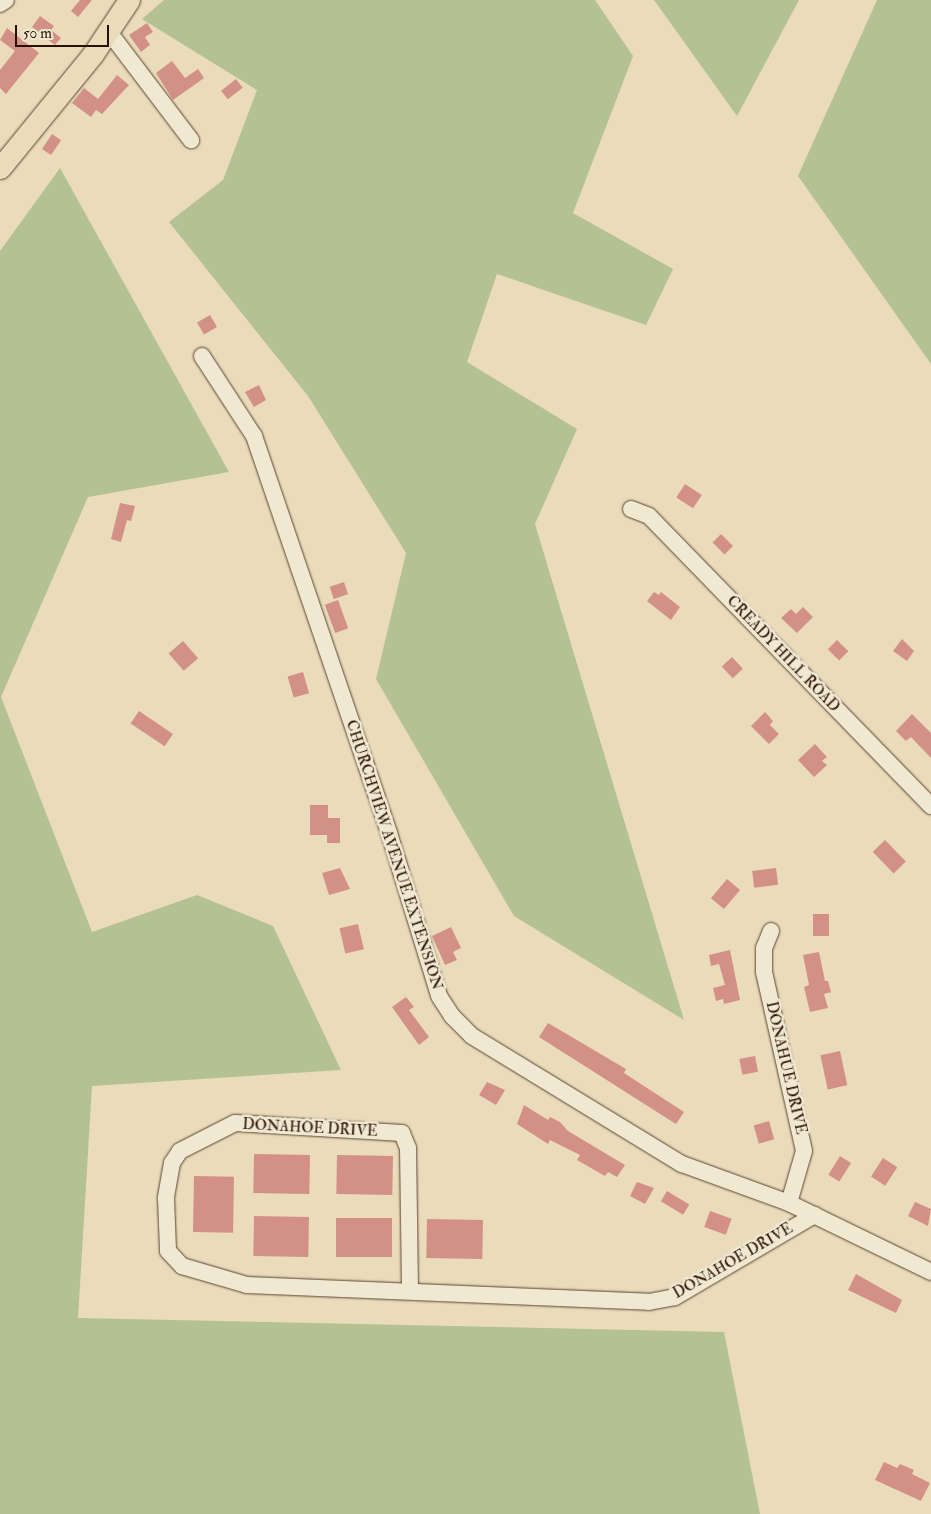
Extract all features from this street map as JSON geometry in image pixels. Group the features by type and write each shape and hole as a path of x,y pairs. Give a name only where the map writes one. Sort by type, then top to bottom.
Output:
{"main road":[{"path":"0,168 109,32 129,0"}],"street":[{"path":"0,4 6,0"},
{"path":"109,32 191,140"},
{"name":"CHURCHVIEW AVENUE EXTENSION","path":"202,356 254,436 389,833 439,996 452,1016 472,1036 682,1164 789,1203 931,1272"},
{"name":"CREADY HILL ROAD","path":"631,509 656,523 931,806"},
{"name":"DONAHUE DRIVE","path":"770,931 764,948 764,972 804,1151 789,1203"},
{"name":"DONAHOE DRIVE","path":"410,1290 408,1148 402,1133 235,1123 180,1151 172,1163 166,1198 168,1251 182,1266 247,1285 410,1290 649,1302 675,1297 815,1215"}],"green space":[{"path":"164,0 595,0 633,56 573,213 673,269 646,325 497,274 467,362 577,429 535,524 684,1020 514,916 376,679 406,553 308,396 169,222 223,180 257,90 142,19"},
{"path":"654,0 799,0 737,116"},
{"path":"877,0 931,0 931,364 798,176"},
{"path":"60,168 229,472 88,497 1,697 92,932 197,895 273,926 341,1070 92,1086 78,1318 724,1332 760,1514 0,1514 0,251"}],"building":[{"path":"80,0 92,0 78,17 71,11"},
{"path":"40,16 54,26 51,30 61,38 55,45 32,27"},
{"path":"147,23 153,32 145,37 150,45 141,52 129,35"},
{"path":"7,28 39,53 6,94 0,88 0,70 15,51 0,40"},
{"path":"172,61 185,78 198,69 204,78 173,100 156,73"},
{"path":"117,75 129,85 102,114 96,110 91,117 72,103 84,88 98,99"},
{"path":"236,79 243,88 228,99 221,91"},
{"path":"52,134 61,140 51,155 42,149"},
{"path":"210,315 217,327 204,335 197,322"},
{"path":"259,385 266,400 254,407 245,392"},
{"path":"685,484 702,495 693,508 676,497"},
{"path":"120,503 135,506 131,521 127,520 121,542 111,539"},
{"path":"721,534 733,546 725,555 713,542"},
{"path":"344,582 348,594 334,599 330,587"},
{"path":"654,592 659,595 661,592 680,607 671,620 647,601"},
{"path":"338,600 348,628 335,633 325,605"},
{"path":"803,607 813,617 797,633 781,618 791,609 796,614"},
{"path":"902,639 914,651 907,661 893,651"},
{"path":"837,640 848,651 839,661 828,649"},
{"path":"183,641 198,658 184,671 169,653"},
{"path":"732,657 743,669 733,678 722,667"},
{"path":"303,672 309,693 294,698 288,676"},
{"path":"139,711 173,734 165,746 131,723"},
{"path":"765,712 773,721 770,725 779,734 769,744 751,726"},
{"path":"912,714 931,733 931,758 911,737 906,741 896,731"},
{"path":"815,744 827,757 822,761 827,765 814,777 798,760"},
{"path":"310,805 328,805 328,818 340,818 340,843 327,843 327,835 310,835"},
{"path":"885,840 906,862 894,873 873,852"},
{"path":"340,868 350,889 329,895 322,873"},
{"path":"776,868 778,885 754,888 752,871"},
{"path":"727,879 740,890 724,909 711,898"},
{"path":"813,914 829,914 829,936 813,936"},
{"path":"358,924 364,949 345,954 339,928"},
{"path":"451,927 461,948 453,952 457,960 445,965 432,936"},
{"path":"730,950 740,1000 724,1004 723,999 716,1001 713,988 725,985 719,964 711,966 709,955"},
{"path":"819,952 825,981 828,981 831,992 824,994 828,1008 810,1012 804,987 809,985 803,955"},
{"path":"406,997 414,1007 409,1010 429,1037 419,1045 392,1007"},
{"path":"548,1023 626,1069 624,1073 684,1112 676,1124 539,1037"},
{"path":"840,1051 847,1085 828,1089 820,1055"},
{"path":"755,1056 758,1072 742,1075 739,1059"},
{"path":"487,1082 505,1090 496,1105 479,1095"},
{"path":"524,1105 548,1120 550,1117 560,1122 568,1131 625,1165 617,1177 608,1172 605,1176 577,1160 580,1155 550,1140 548,1144 517,1124"},
{"path":"769,1121 774,1139 759,1144 754,1125"},
{"path":"254,1154 310,1155 309,1194 253,1193"},
{"path":"337,1155 393,1156 392,1195 336,1194"},
{"path":"840,1156 851,1163 839,1182 828,1175"},
{"path":"883,1158 897,1167 885,1186 871,1176"},
{"path":"194,1176 234,1177 233,1233 193,1232"},
{"path":"637,1182 654,1188 645,1204 630,1196"},
{"path":"667,1191 689,1204 683,1215 661,1201"},
{"path":"915,1202 931,1209 928,1226 908,1216"},
{"path":"710,1211 732,1219 726,1235 704,1227"},
{"path":"254,1216 309,1217 308,1257 253,1256"},
{"path":"336,1218 392,1218 392,1257 336,1257"},
{"path":"427,1219 483,1220 482,1259 426,1258"},
{"path":"856,1274 902,1300 896,1313 848,1290"},
{"path":"884,1462 897,1468 900,1464 914,1470 912,1474 930,1483 921,1501 875,1480"}]}
